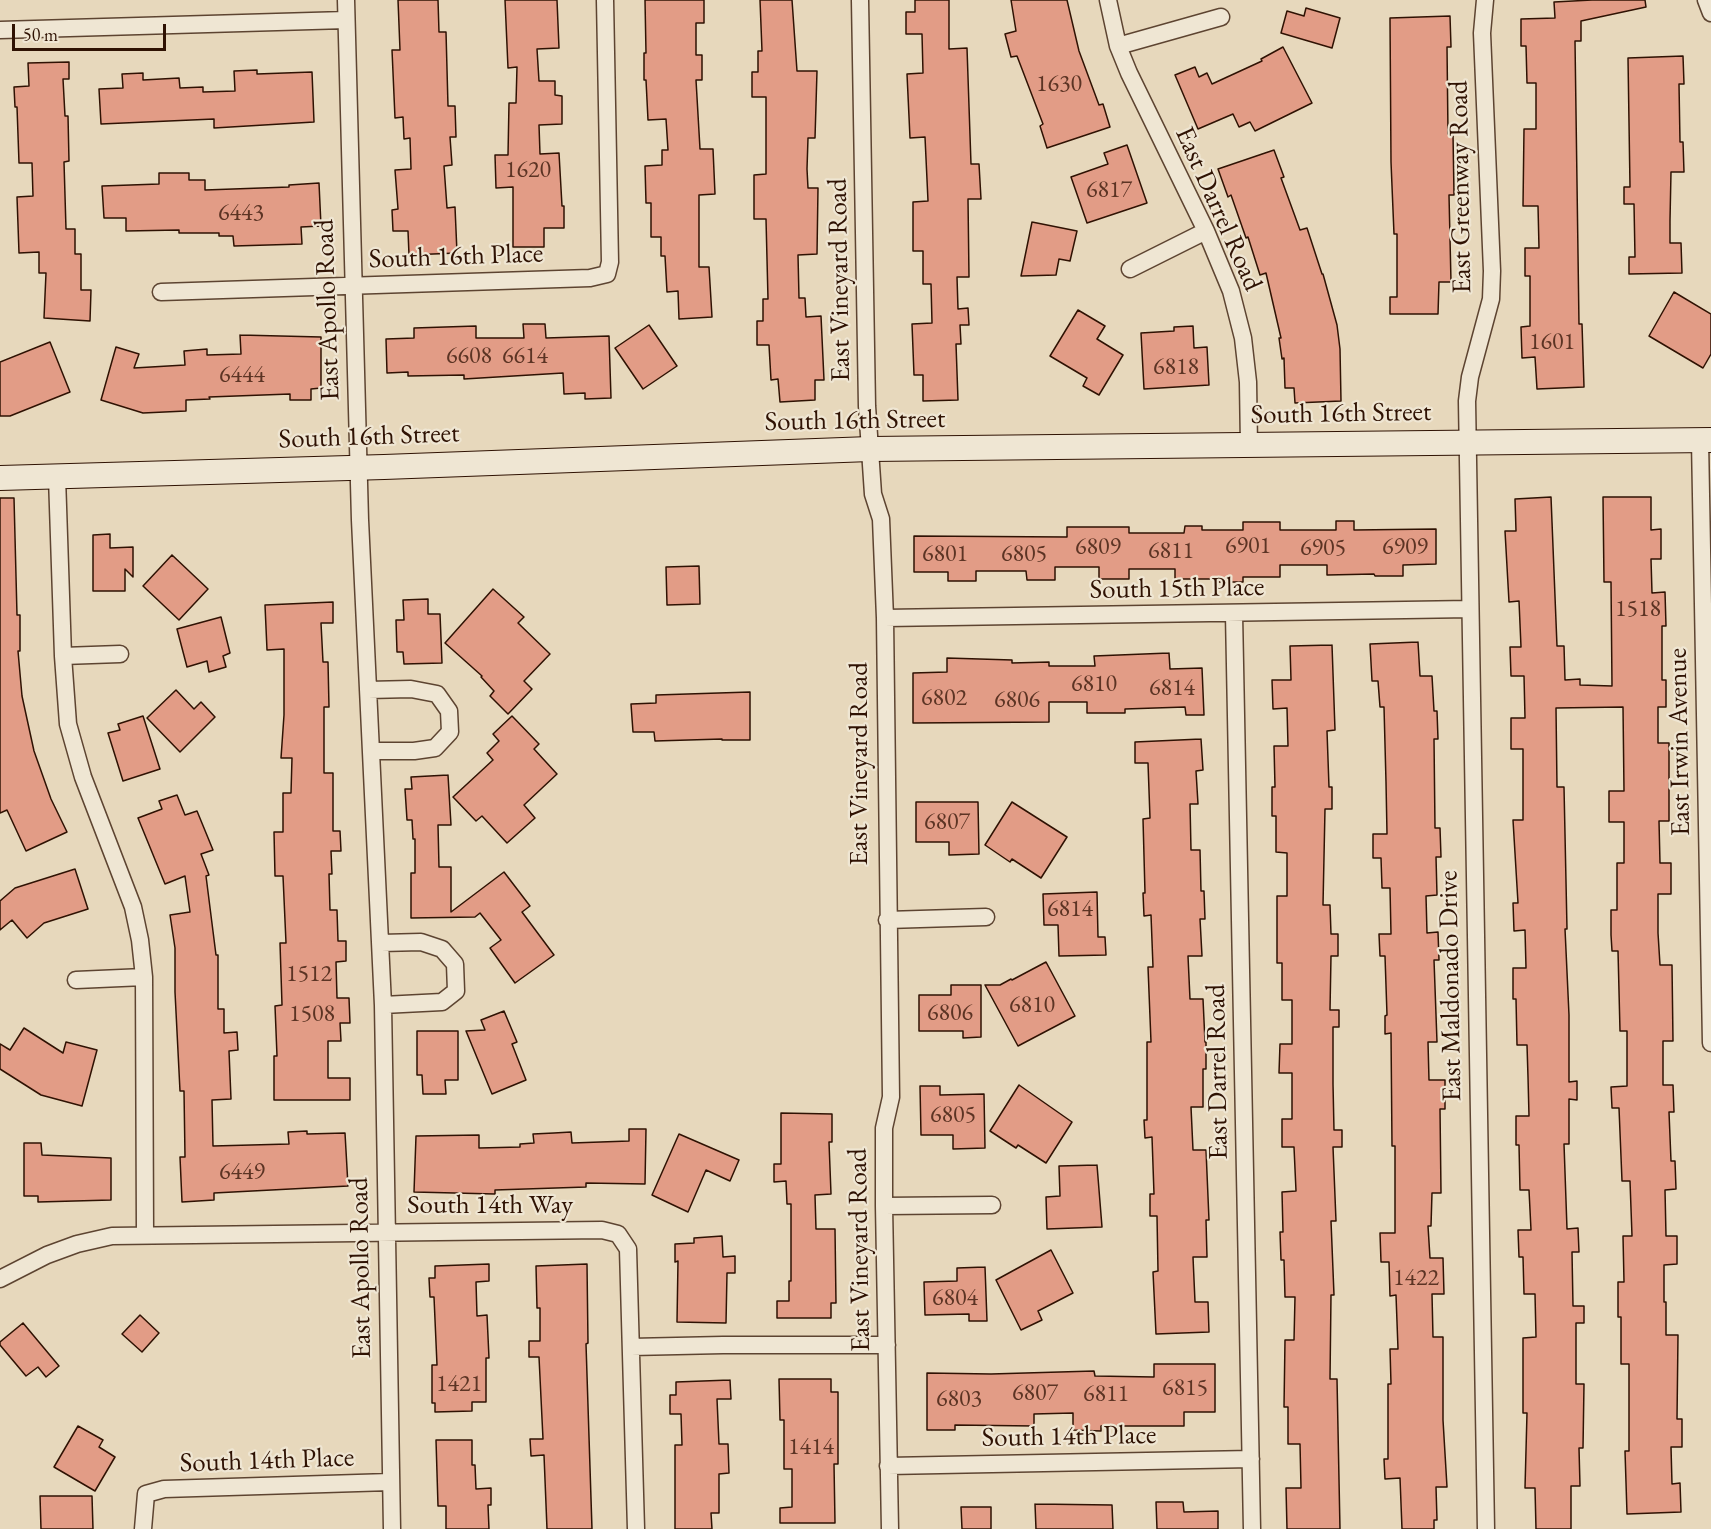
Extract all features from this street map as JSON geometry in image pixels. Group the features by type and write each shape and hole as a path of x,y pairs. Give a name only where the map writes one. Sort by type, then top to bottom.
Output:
{"main road":[{"name":"South 16th Street","path":"0,478 358,468 870,449 1706,440"}],"street":[{"name":"East Apollo Road","path":"346,0 358,468 384,1005 392,1529"},
{"name":"South 16th Place","path":"161,292 590,278 607,274 610,262 605,0"},
{"name":"East Vineyard Road","path":"860,0 867,406 873,494 881,519 885,618 891,1097 884,1128 884,1206 890,1529"},
{"name":"East Darrel Road","path":"1108,0 1118,46 1165,149 1206,231 1231,291 1243,338 1248,382 1249,446"},
{"name":"East Greenway Road","path":"1467,442 1467,401 1470,377 1491,299 1482,33 1485,0"},
{"path":"1706,0 1711,14"},
{"path":"1118,46 1221,17"},
{"path":"0,30 346,20"},
{"path":"1130,269 1206,231"},
{"name":"East Irwin Avenue","path":"1706,440 1711,1043"},
{"name":"East Maldonado Drive","path":"1467,442 1486,1529"},
{"path":"57,477 63,656 68,724 83,777 134,908 140,940 144,977 145,1234"},
{"name":"South 15th Place","path":"885,618 1470,609"},
{"name":"East Darrel Road","path":"1234,614 1252,1529"},
{"path":"63,656 120,654"},
{"path":"368,690 411,688 437,694 449,711 450,732 435,748 414,751 371,751"},
{"path":"887,920 986,917"},
{"path":"381,943 422,942 442,949 455,964 456,992 442,1002 384,1005"},
{"path":"76,980 144,977"},
{"path":"884,1206 992,1205"},
{"name":"South 14th Way","path":"0,1279 47,1255 77,1244 112,1236 602,1230 618,1234 628,1249 631,1347"},
{"path":"636,1529 631,1347 888,1345"},
{"name":"South 14th Place","path":"888,1466 1251,1459"},
{"name":"South 14th Place","path":"143,1529 146,1494 164,1489 390,1482"}],"building":[{"path":"398,0 438,0 439,32 446,32 448,106 455,106 456,137 450,137 452,165 444,166 447,208 455,207 457,253 409,255 408,231 393,231 392,210 398,209 395,170 411,169 410,138 404,139 403,117 395,118 392,50 400,50"},
{"path":"505,0 557,0 559,48 537,49 539,81 555,81 555,95 562,96 562,124 539,125 540,154 559,153 564,228 544,228 544,247 513,247 513,187 496,188 495,155 508,155 509,103 516,103 517,67 508,68"},
{"path":"645,0 704,0 704,23 696,23 696,55 702,55 702,80 696,80 700,149 713,149 715,194 699,195 699,267 709,267 712,317 679,319 678,291 667,292 665,256 661,256 661,237 651,237 651,203 646,203 645,166 662,165 662,150 668,150 666,119 648,120 646,80 644,80"},
{"path":"760,0 792,0 797,71 817,71 815,138 808,138 807,169 808,188 818,188 817,254 798,255 799,298 805,298 806,317 821,316 824,380 815,380 815,400 780,402 778,379 771,380 769,345 757,345 757,321 763,321 763,299 768,299 766,219 754,219 754,175 766,174 766,97 752,97 752,72 758,72 758,51 762,51"},
{"path":"915,0 949,0 949,49 967,48 971,164 979,164 981,199 968,199 969,277 957,277 958,309 968,308 969,325 960,325 961,344 956,344 958,400 923,401 923,375 914,375 912,324 932,323 931,284 923,284 923,251 913,251 913,202 928,201 925,137 910,138 907,74 923,73 922,34 906,34 906,12 915,12"},
{"path":"1011,0 1067,0 1079,51 1099,105 1103,104 1110,127 1047,148 1040,126 1043,124 1017,56 1011,57 1005,34 1016,31"},
{"path":"1645,0 1646,7 1581,21 1581,41 1575,41 1579,324 1582,324 1584,387 1537,389 1535,357 1522,358 1521,327 1530,326 1530,276 1525,276 1525,248 1539,248 1538,206 1523,206 1524,129 1536,129 1536,83 1527,83 1526,46 1521,46 1521,19 1555,18 1554,2"},
{"path":"1306,8 1340,18 1332,48 1281,33 1287,11 1304,16"},
{"path":"1450,16 1451,47 1447,47 1448,134 1453,134 1454,195 1449,195 1451,282 1439,282 1438,314 1390,314 1390,297 1397,297 1397,234 1394,234 1391,162 1390,18"},
{"path":"1283,47 1312,103 1255,131 1250,122 1239,127 1233,114 1198,129 1175,75 1195,67 1199,77 1207,73 1212,84 1262,61 1261,59"},
{"path":"1683,56 1684,84 1679,84 1680,142 1683,142 1684,172 1671,172 1670,220 1670,243 1681,243 1682,273 1629,274 1629,257 1635,257 1634,204 1624,204 1624,187 1630,187 1628,58"},
{"path":"69,62 69,79 63,79 65,116 68,116 69,161 64,162 66,229 75,229 75,254 81,254 81,290 91,290 90,321 44,318 46,273 39,273 39,252 19,253 17,197 33,196 32,163 19,163 14,87 29,86 28,63"},
{"path":"257,70 257,74 312,72 314,122 214,128 214,119 101,124 99,89 123,88 122,74 143,73 143,80 179,78 180,88 203,87 203,92 235,91 234,71"},
{"path":"1127,145 1147,203 1087,223 1071,177 1108,164 1104,153"},
{"path":"1274,150 1284,177 1281,178 1300,230 1307,228 1337,325 1341,401 1295,403 1294,388 1285,388 1284,358 1282,359 1279,338 1281,338 1266,273 1260,275 1248,237 1246,238 1231,195 1228,197 1218,169"},
{"path":"159,173 189,173 189,180 205,180 205,190 289,187 289,185 319,183 321,226 301,227 302,244 234,246 233,236 219,236 219,233 179,233 179,230 126,231 126,218 104,218 102,186 159,184"},
{"path":"1032,222 1077,231 1070,261 1059,259 1056,275 1021,276"},
{"path":"1674,292 1711,314 1711,354 1703,368 1649,336"},
{"path":"1078,310 1105,326 1097,339 1123,355 1099,395 1083,386 1087,378 1050,356"},
{"path":"523,324 545,324 546,338 609,336 611,398 585,399 585,393 564,394 563,373 464,379 464,375 408,376 408,372 387,373 386,339 414,338 414,328 476,326 476,338 524,338"},
{"path":"649,325 677,366 643,389 615,348"},
{"path":"1193,326 1194,348 1207,347 1209,385 1144,389 1141,333 1174,331 1174,327"},
{"path":"240,335 321,337 321,388 311,389 311,400 290,400 290,394 186,400 186,411 143,413 101,400 116,347 139,354 134,368 185,365 184,351 207,349 207,355 241,354"},
{"path":"50,342 70,392 10,416 0,416 0,362"},
{"path":"1551,497 1557,646 1564,646 1565,680 1580,679 1580,685 1612,686 1611,582 1604,582 1603,497 1651,497 1651,530 1661,529 1661,559 1651,559 1652,593 1665,592 1666,626 1662,626 1662,680 1666,680 1666,707 1658,707 1658,743 1669,743 1669,821 1659,821 1660,863 1671,863 1671,894 1658,894 1658,933 1660,965 1672,965 1673,1041 1663,1041 1663,1085 1673,1085 1674,1112 1669,1112 1671,1161 1675,1161 1676,1189 1665,1190 1666,1236 1677,1236 1677,1264 1664,1265 1664,1302 1666,1302 1666,1335 1678,1335 1677,1419 1682,1419 1682,1447 1671,1447 1672,1484 1680,1483 1681,1512 1627,1514 1625,1451 1629,1451 1629,1364 1621,1364 1618,1282 1624,1282 1623,1236 1632,1236 1630,1181 1622,1181 1619,1108 1612,1108 1611,1087 1627,1086 1627,1031 1620,1031 1618,951 1612,951 1611,935 1611,910 1617,910 1617,863 1624,863 1624,822 1609,822 1609,791 1624,791 1623,707 1556,708 1557,787 1564,787 1569,1082 1577,1081 1577,1100 1569,1099 1569,1144 1564,1144 1567,1229 1578,1228 1579,1252 1572,1252 1573,1306 1584,1306 1584,1323 1576,1323 1576,1384 1584,1384 1583,1448 1579,1448 1580,1486 1571,1486 1571,1529 1536,1529 1535,1488 1525,1488 1527,1413 1523,1413 1523,1338 1536,1337 1535,1294 1524,1294 1523,1257 1519,1257 1518,1230 1531,1230 1529,1190 1520,1190 1516,1116 1529,1116 1527,1045 1517,1045 1516,999 1513,999 1513,968 1526,968 1525,930 1514,931 1513,903 1518,903 1513,820 1523,820 1523,749 1511,749 1511,718 1525,718 1524,676 1511,676 1510,647 1521,647 1519,601 1509,602 1505,531 1516,531 1515,499"},
{"path":"0,498 14,498 17,615 20,615 20,651 18,651 22,696 34,751 51,799 67,832 26,851 7,810 0,813"},
{"path":"1336,521 1354,521 1354,530 1436,529 1436,564 1403,565 1403,576 1327,575 1327,565 1280,565 1280,577 1243,577 1243,582 1216,582 1216,579 1175,579 1175,569 1129,569 1129,579 1099,579 1099,567 1055,567 1055,580 1027,580 1026,571 976,571 976,581 948,581 948,572 914,572 914,536 1067,537 1067,527 1129,527 1129,533 1184,533 1185,526 1202,526 1202,530 1243,530 1243,522 1280,522 1280,530 1336,530"},
{"path":"110,534 110,548 133,547 133,577 125,569 125,591 93,591 93,535"},
{"path":"172,555 208,589 179,620 143,586"},
{"path":"699,566 700,604 667,605 666,567"},
{"path":"493,589 524,617 518,623 550,654 524,681 532,689 508,714 490,696 494,691 482,676 445,643"},
{"path":"428,599 428,614 440,614 442,663 404,664 403,652 397,652 396,620 404,620 403,600"},
{"path":"333,602 333,623 321,623 323,662 328,662 329,707 324,707 324,773 333,773 333,831 340,831 341,851 331,851 332,874 329,874 330,910 337,910 338,941 346,941 346,961 336,962 337,998 349,998 350,1023 340,1023 341,1041 328,1041 328,1078 350,1078 350,1100 274,1100 274,1056 277,1056 275,1006 282,1005 280,943 286,943 283,876 275,876 274,832 283,832 283,793 291,793 292,758 281,758 284,715 284,649 267,650 265,605"},
{"path":"221,617 230,653 223,656 226,667 209,672 207,661 187,667 177,629"},
{"path":"1418,642 1420,676 1432,676 1438,739 1434,739 1435,828 1440,828 1441,857 1436,857 1437,895 1426,896 1427,933 1438,932 1439,960 1434,960 1437,1042 1428,1042 1429,1080 1445,1080 1445,1109 1440,1109 1441,1193 1432,1193 1431,1226 1428,1226 1430,1258 1443,1258 1444,1294 1432,1294 1433,1337 1443,1337 1443,1420 1447,1487 1436,1487 1437,1520 1434,1520 1434,1529 1402,1529 1400,1478 1385,1479 1384,1459 1388,1459 1390,1349 1398,1349 1396,1295 1390,1296 1389,1262 1381,1262 1380,1233 1395,1233 1395,1146 1392,1146 1391,1033 1385,1034 1385,1016 1387,1015 1385,956 1380,956 1379,934 1391,934 1390,888 1382,888 1381,858 1373,858 1373,834 1387,834 1384,707 1380,707 1378,681 1372,681 1370,644"},
{"path":"1332,645 1335,730 1327,731 1332,809 1325,809 1323,905 1330,905 1331,934 1338,934 1338,956 1331,956 1330,1010 1339,1010 1339,1027 1333,1027 1334,1130 1342,1130 1342,1147 1333,1147 1336,1221 1331,1221 1334,1295 1331,1295 1330,1379 1337,1379 1340,1529 1287,1529 1286,1488 1301,1488 1300,1444 1288,1444 1288,1407 1284,1407 1285,1340 1294,1340 1295,1297 1285,1297 1284,1260 1281,1260 1280,1232 1283,1232 1282,1192 1296,1191 1294,1147 1282,1147 1282,1119 1292,1119 1292,1073 1279,1073 1280,1044 1292,1044 1292,1000 1282,1000 1282,963 1277,963 1277,896 1287,896 1287,853 1276,852 1276,816 1272,816 1272,787 1275,787 1274,746 1288,746 1287,708 1273,709 1272,680 1291,680 1290,646"},
{"path":"1169,653 1170,669 1202,668 1204,715 1186,715 1185,707 1125,709 1125,713 1087,713 1087,702 1049,702 1049,722 913,723 913,673 947,672 947,658 1012,660 1012,663 1049,662 1049,666 1095,666 1094,656"},
{"path":"176,690 194,709 201,702 215,717 180,752 147,718"},
{"path":"750,692 750,740 655,741 654,732 633,732 631,704 656,703 656,695"},
{"path":"143,716 160,769 123,781 108,733 120,730 118,724"},
{"path":"512,716 539,744 534,749 557,774 524,805 535,818 507,843 482,816 476,821 453,797 493,760 487,753 499,741 493,734"},
{"path":"1201,739 1203,770 1196,771 1198,804 1190,804 1191,850 1200,850 1201,891 1204,891 1205,919 1200,919 1202,956 1188,956 1190,999 1203,999 1206,1042 1203,1107 1191,1107 1193,1150 1206,1150 1209,1220 1206,1220 1207,1257 1193,1257 1195,1302 1208,1302 1209,1332 1156,1334 1153,1272 1158,1271 1157,1216 1150,1216 1150,1194 1154,1194 1152,1137 1145,1138 1144,1120 1147,1120 1147,1042 1151,1042 1148,967 1153,967 1151,915 1144,916 1143,819 1150,818 1148,763 1135,763 1135,742"},
{"path":"448,775 451,825 438,825 439,867 451,867 451,912 504,872 530,906 522,912 554,955 515,983 490,948 501,940 480,913 475,917 411,918 411,873 415,873 415,839 413,839 412,820 407,820 405,789 412,789 411,777"},
{"path":"177,795 185,815 197,811 213,850 201,854 209,875 206,876 216,955 218,955 218,1009 224,1009 224,1033 237,1032 238,1050 229,1051 231,1099 212,1100 213,1146 289,1144 288,1132 345,1133 348,1186 214,1193 214,1200 182,1202 180,1157 185,1157 184,1091 180,1091 175,948 170,915 190,912 185,876 165,884 138,818 162,809 159,801"},
{"path":"916,802 978,802 979,854 949,855 949,842 916,842"},
{"path":"1012,802 1067,837 1041,878 1012,859 1010,862 985,845"},
{"path":"75,869 88,909 44,923 27,938 12,920 0,930 0,901 15,888"},
{"path":"1097,892 1098,937 1105,937 1106,955 1059,956 1058,925 1044,925 1043,894"},
{"path":"1046,962 1075,1016 1018,1046 985,985 1000,985"},
{"path":"951,985 981,985 981,1037 963,1038 963,1031 919,1031 919,995 951,995"},
{"path":"504,1011 517,1042 512,1044 526,1080 492,1094 466,1031 485,1030 481,1020"},
{"path":"24,1028 63,1053 66,1042 97,1050 82,1106 41,1095 0,1069 0,1044 10,1050"},
{"path":"417,1031 458,1031 458,1080 445,1080 446,1094 423,1094 422,1075 417,1075"},
{"path":"1019,1085 1072,1122 1046,1163 1018,1145 1016,1148 990,1131"},
{"path":"920,1086 940,1086 940,1095 984,1094 985,1148 953,1149 953,1135 921,1135"},
{"path":"781,1113 832,1114 832,1142 829,1142 831,1194 815,1195 816,1229 835,1229 836,1303 831,1303 831,1318 777,1318 777,1301 789,1301 789,1281 791,1281 791,1204 787,1204 786,1181 774,1182 774,1164 781,1164"},
{"path":"629,1129 646,1129 645,1184 586,1183 586,1187 495,1190 495,1194 414,1192 416,1136 479,1135 479,1148 520,1147 520,1144 534,1143 533,1134 571,1132 572,1143 629,1141"},
{"path":"679,1134 739,1160 730,1181 706,1170 688,1212 652,1195"},
{"path":"24,1143 41,1143 42,1155 111,1158 111,1200 38,1202 38,1196 24,1196"},
{"path":"1097,1165 1102,1227 1047,1229 1046,1197 1060,1196 1059,1166"},
{"path":"722,1236 723,1257 735,1256 735,1273 727,1273 726,1323 677,1322 678,1261 675,1262 675,1244 694,1243 694,1238"},
{"path":"1051,1250 1073,1293 1038,1311 1042,1320 1021,1330 996,1280"},
{"path":"489,1264 489,1281 476,1282 477,1316 487,1315 489,1358 486,1358 486,1402 472,1402 472,1411 435,1412 435,1403 432,1403 432,1365 437,1365 434,1297 430,1297 429,1278 435,1278 435,1266"},
{"path":"587,1264 588,1343 586,1344 592,1529 547,1529 544,1455 531,1456 530,1439 543,1439 539,1357 529,1357 529,1341 540,1341 536,1266"},
{"path":"985,1267 987,1321 969,1321 969,1314 925,1315 924,1282 957,1281 957,1268"},
{"path":"140,1315 159,1333 142,1352 122,1334"},
{"path":"23,1323 59,1366 46,1377 38,1367 26,1376 0,1345 0,1342"},
{"path":"1154,1364 1215,1364 1215,1412 1184,1412 1184,1426 1101,1426 1101,1431 1073,1430 1073,1413 1034,1414 1034,1426 955,1425 955,1430 927,1430 927,1373 1094,1371 1095,1376 1154,1377"},
{"path":"779,1379 831,1379 831,1392 838,1392 838,1464 834,1464 835,1523 780,1523 780,1508 792,1507 792,1469 784,1469 784,1420 780,1420"},
{"path":"730,1380 731,1399 717,1399 719,1444 728,1444 729,1473 719,1474 719,1513 711,1513 712,1529 675,1529 675,1445 682,1445 681,1414 670,1414 670,1395 676,1395 676,1382"},
{"path":"78,1426 103,1440 99,1447 115,1457 95,1491 54,1467"},
{"path":"436,1440 472,1440 472,1465 475,1465 476,1489 491,1488 491,1505 488,1505 489,1529 446,1529 446,1506 438,1506"},
{"path":"40,1496 92,1496 93,1529 41,1529"},
{"path":"1156,1502 1183,1502 1184,1512 1218,1511 1218,1529 1157,1529"},
{"path":"1035,1504 1112,1505 1113,1529 1036,1529"},
{"path":"961,1507 991,1507 991,1529 962,1529"}]}
